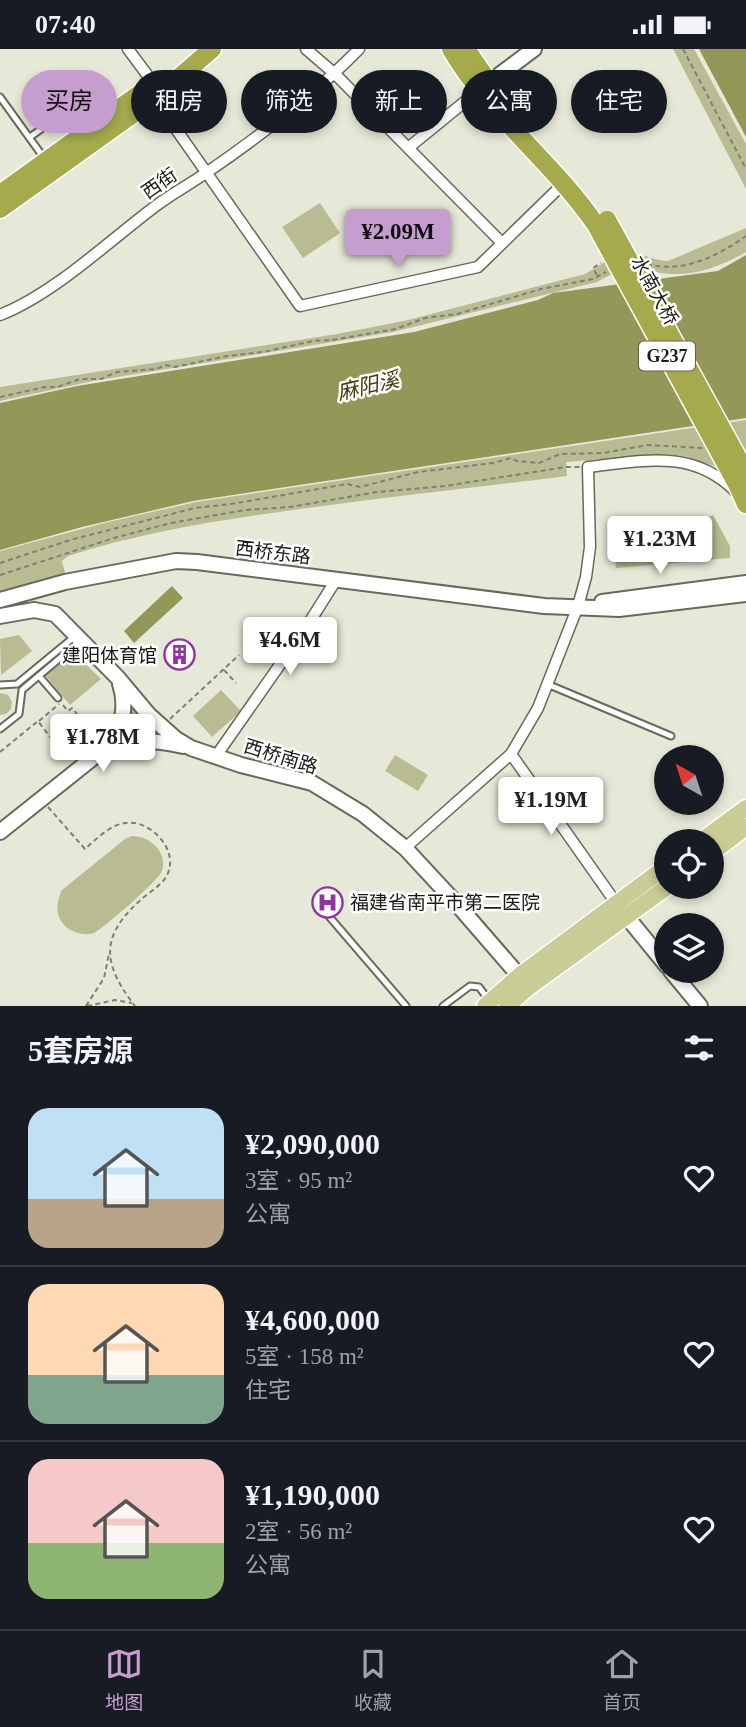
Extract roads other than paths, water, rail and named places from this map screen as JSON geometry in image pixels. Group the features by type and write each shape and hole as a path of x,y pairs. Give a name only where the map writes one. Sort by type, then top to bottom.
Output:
{"highway":[{"path":"174,70 195,49"},
{"path":"182,70 212,49"},
{"name":"G237","path":"451,49 469,70"},
{"name":"G237","path":"466,49 475,70"},
{"path":"0,194 46,160 131,105"},
{"path":"0,209 131,107"},
{"name":"G237","path":"522,133 601,223"},
{"name":"G237","path":"530,133 572,175 601,223"},
{"name":"水南大桥","path":"601,223 744,491"}],"main road":[{"path":"506,70 534,49"},
{"name":"西桥东路","path":"0,600 65,582 176,561 544,606 578,606"},
{"path":"578,606 746,583"},
{"path":"578,606 619,609 746,594"},
{"name":"西桥南路","path":"0,616 34,610 49,612 62,620 163,729 191,748 312,783 363,814 405,848 524,981"},
{"path":"100,754 115,737 122,718 123,696 118,678"},
{"path":"0,832 112,747 132,741 168,743 191,748"},
{"path":"718,829 746,808"},
{"path":"724,844 746,827"},
{"path":"507,1006 524,981 616,903 654,875"},
{"path":"488,1004 627,917 654,897"},
{"path":"627,917 654,950"},
{"path":"681,983 700,1006"}],"street":[{"path":"128,49 140,70"},
{"path":"306,49 330,70"},
{"name":"西街","path":"337,72 359,49"},
{"path":"337,76 502,243"},
{"path":"408,148 461,105"},
{"path":"181,133 300,306 478,267 564,183"},
{"name":"西街","path":"0,315 35,299 167,198 260,133"},
{"path":"405,848 511,754 538,708 578,606 590,547 588,467 646,460 682,461 721,477 744,491"},
{"path":"216,756 336,580"},
{"path":"511,754 616,903"}],"lane":[{"path":"0,97 46,160"},
{"path":"30,137 36,133"},
{"path":"0,729 19,714 22,690 78,638"},
{"path":"0,685 17,684 78,638"},
{"path":"39,676 58,698"},
{"path":"547,684 671,736"},
{"path":"321,907 405,1006"},
{"path":"443,1006 470,986 479,987 488,1004"}],"water":[{"path":"699,49 746,49 746,137"},
{"name":"麻阳溪","path":"746,255 746,418 193,501 82,527 0,550 0,403 77,386 414,332 538,300 553,293 718,271"},
{"path":"172,586 183,598 134,643 124,631"}],"place":[{"name":"建阳体育馆","path":"180,655"},
{"name":"福建省南平市第二医院","path":"327,902"}]}
